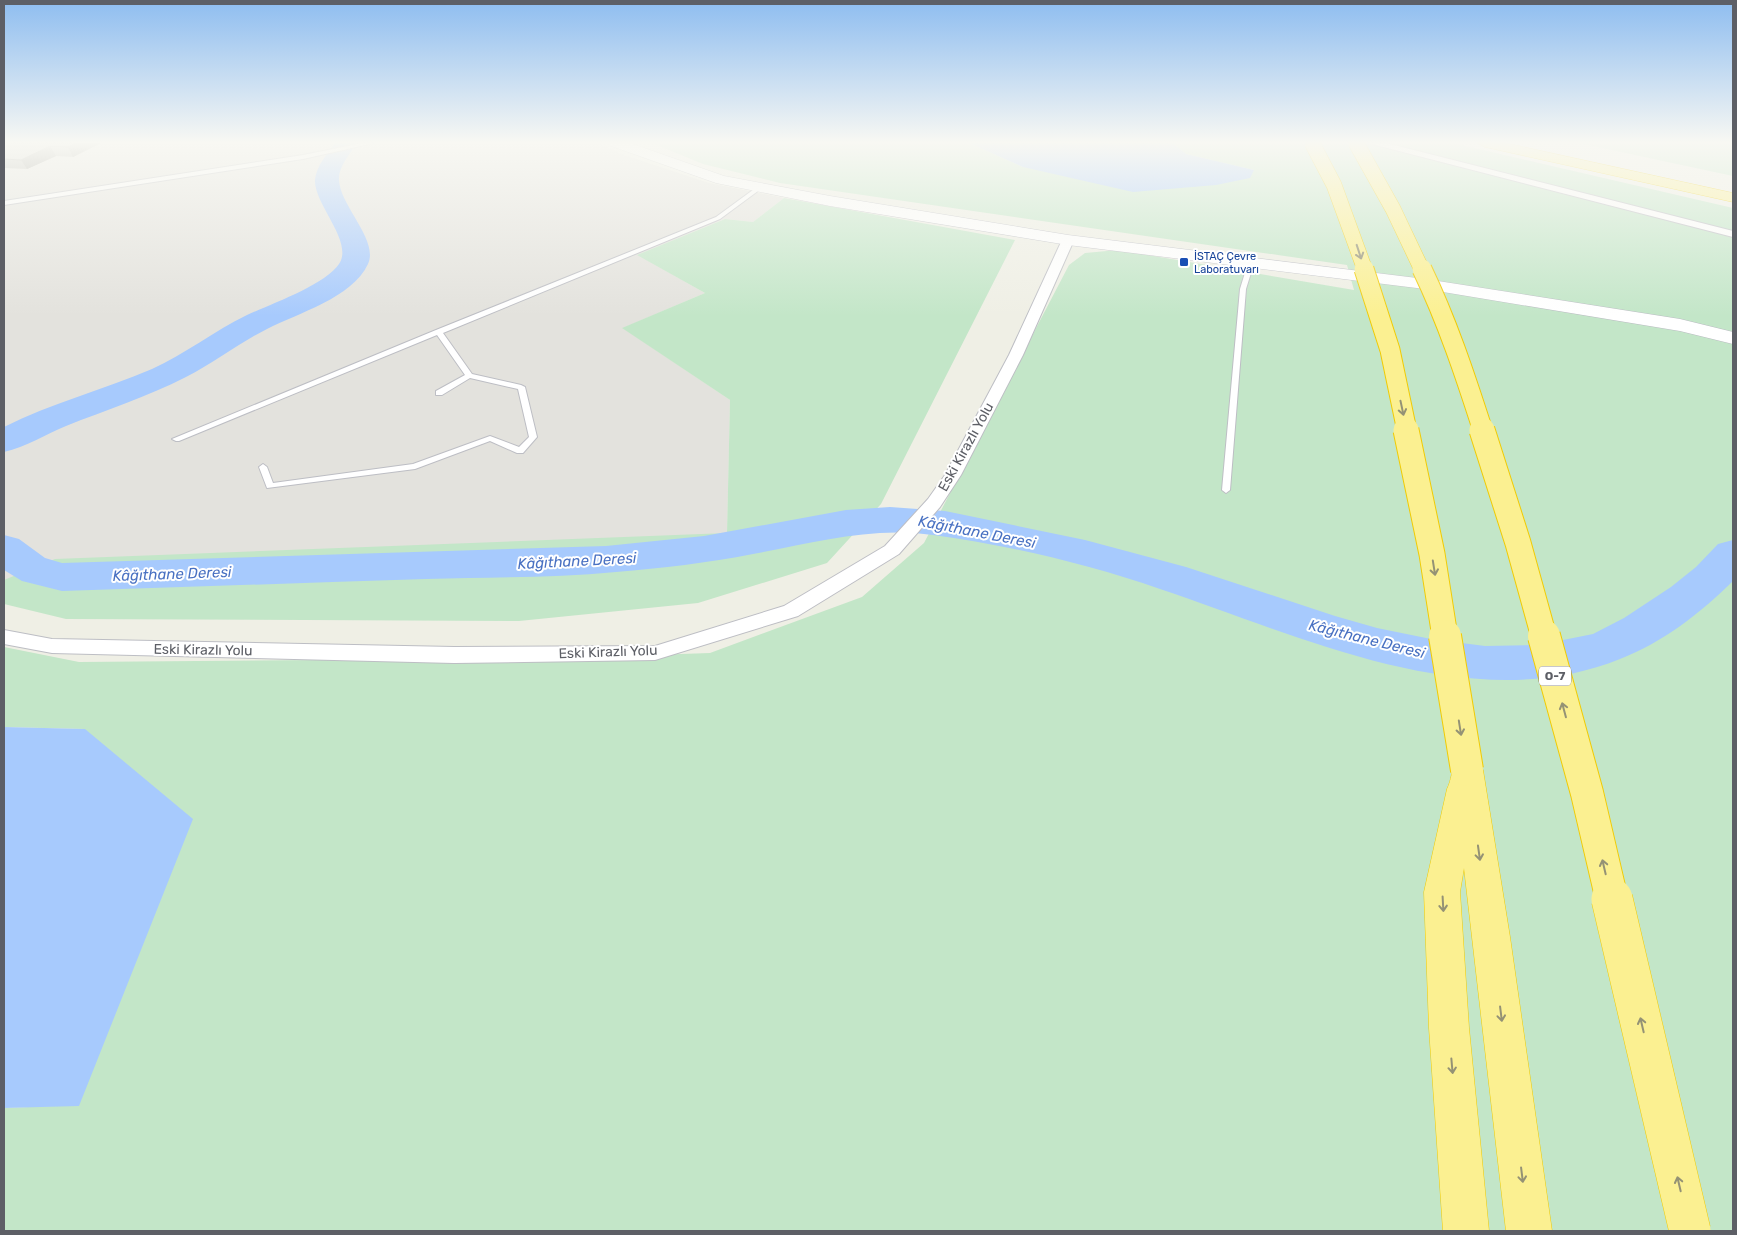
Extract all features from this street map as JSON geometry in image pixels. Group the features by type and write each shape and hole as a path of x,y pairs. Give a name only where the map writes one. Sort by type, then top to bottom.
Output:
{"highway":[{"path":"1340,201 1356,242 1390,350 1432,554 1492,937 1529,1231"},
{"name":"O-7","path":"1388,201 1442,311 1461,362 1518,543 1587,793 1690,1231"},
{"path":"1466,1231 1449,1028 1442,892 1467,770"}],"main road":[{"path":"834,201 1068,240 1435,286 1680,325 1733,338"}],"street":[{"path":"1601,201 1733,234"},
{"name":"Eski Kirazlı Yolu","path":"4,636 52,646 71,647 454,655 655,653 791,611 892,550 934,503 952,475 1016,355 1068,240"}],"lane":[{"path":"4,203 19,201"},
{"path":"176,439 718,218 742,201"},
{"path":"1226,490 1243,290 1251,263"},
{"path":"438,331 469,376"},
{"path":"263,467 270,486 415,466 490,438 520,451 534,437 521,387 469,376 439,393"}],"shaded area":[{"path":"4,201 781,201 753,222 725,219 638,255 705,293 623,328 730,400 727,533 4,580"}],"green space":[{"path":"781,201 798,201 1015,240 881,504 827,563 698,603 519,621 66,619 4,604 4,580 55,559 727,533 730,400 622,328 705,293 637,255 725,219 753,222"},
{"path":"902,201 1701,201 1733,208 1733,1231 4,1231 4,1108 79,1105 85,729 4,727 4,647 79,662 566,658 710,653 862,597 924,543 1069,265 1085,253 1118,250 1354,290 1347,265"}],"water":[{"path":"4,727 85,729 193,819 79,1106 4,1108"}],"waterway":[{"name":"Kâğıthane Deresi","path":"4,441 43,422 145,384 177,369 257,322 295,305 337,282 354,264 356,256 351,235 333,201"},
{"name":"Kâğıthane Deresi","path":"4,548 30,568 45,574 62,577 540,563 606,560 672,553 737,544 824,526 867,520 913,520 945,524 1063,548 1150,570 1323,629 1377,644 1431,656 1485,663 1538,662 1588,653 1620,641 1660,617 1686,598 1711,577 1733,554"}],"place":[{"name":"İSTAÇ Çevre Laboratuvarı","path":"1184,262"}]}
